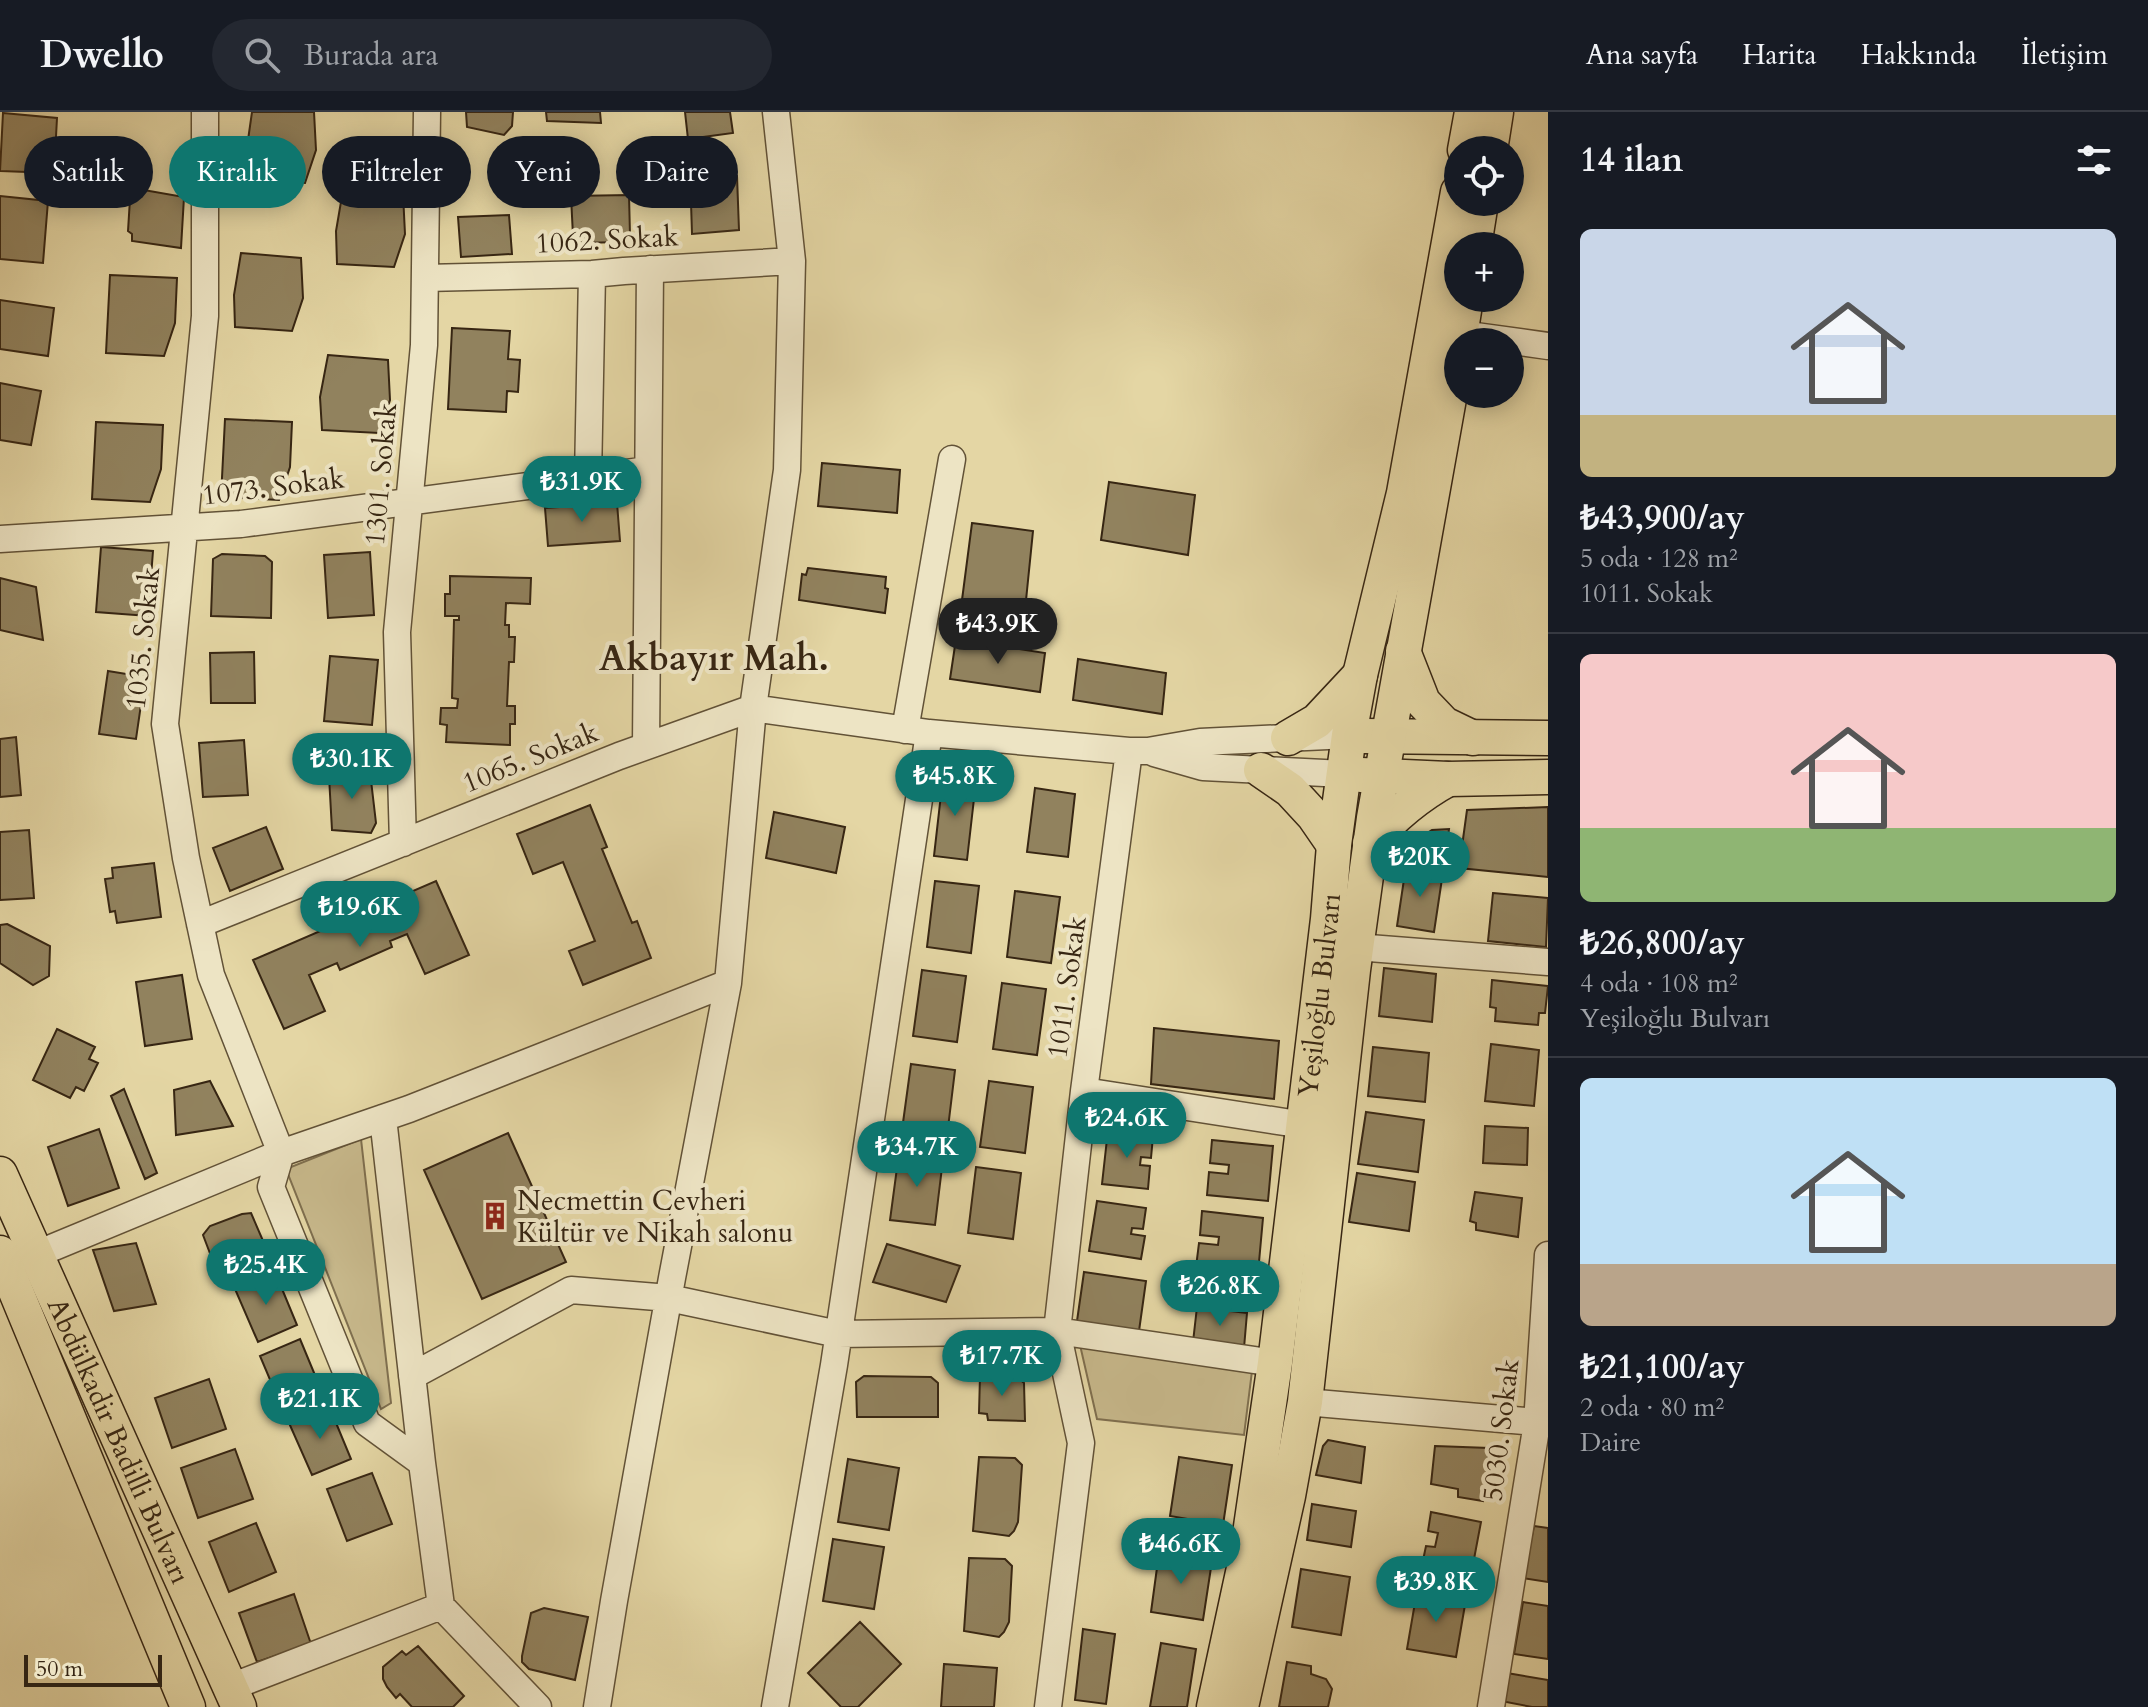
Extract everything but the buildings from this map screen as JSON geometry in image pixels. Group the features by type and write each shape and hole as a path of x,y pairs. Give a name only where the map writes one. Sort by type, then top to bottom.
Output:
{"main road":[{"name":"Yeşiloğlu Bulvarı","path":"1214,1707 1247,1554 1275,1363 1349,735 1360,675 1404,493 1454,216"},
{"name":"Yeşiloğlu Bulvarı","path":"1241,1707 1288,1496 1305,1402 1321,1243 1370,843 1447,408"},
{"path":"1403,651 1423,702 1444,724 1473,738"},
{"path":"1288,738 1317,721 1360,675"},
{"path":"1349,735 1387,738 1548,738"},
{"path":"1261,770 1290,790 1314,816 1334,845"},
{"path":"1344,774 1448,779 1548,777"},
{"path":"1370,843 1407,806 1448,779"},
{"name":"Abdülkadir Badilli Bulvarı","path":"0,1174 235,1697"},
{"name":"Abdülkadir Badilli Bulvarı","path":"4,1272 188,1707"}],"street":[{"name":"1035. Sokak","path":"205,112 205,316 165,724 186,858 211,975 281,1153"},
{"name":"1301. Sokak","path":"403,843 397,632 424,345 427,112"},
{"path":"597,1707 728,983 753,708 787,470 792,261 776,112"},
{"name":"1062. Sokak","path":"425,278 592,274 792,261"},
{"path":"646,746 650,269"},
{"path":"588,478 592,274"},
{"path":"1524,345 1548,346"},
{"path":"775,1707 838,1334 952,459"},
{"name":"1073. Sokak","path":"0,539 256,522 648,470"},
{"path":"753,708 917,731 1139,751 1203,767 1344,774"},
{"name":"1065. Sokak","path":"200,924 646,746 753,708"},
{"path":"1139,751 1200,742 1349,735"},
{"name":"1011. Sokak","path":"1048,1707 1081,1443 1057,1331 1084,1091 1139,751"},
{"path":"1356,947 1548,962"},
{"path":"37,1254 281,1153 383,1118 728,983"},
{"path":"1084,1091 1304,1125"},
{"path":"383,1118 441,1606 538,1707"},
{"path":"281,1153 271,1187 367,1423 422,1463"},
{"path":"0,1163 15,1207"},
{"name":"5030. Sokak","path":"1491,1707 1542,1423 1548,1255"},
{"path":"412,1376 571,1290 669,1298 838,1334 1057,1331 1275,1363"},
{"path":"1305,1402 1542,1423"},
{"path":"235,1697 441,1606"}],"shaded area":[{"path":"361,1139 391,1403 381,1409 286,1169"},
{"path":"1080,1345 1252,1371 1244,1435 1097,1419"}],"place":[{"name":"Necmettin Cevheri Kültür ve Nikah salonu","path":"495,1216"}],"district":[{"name":"Akbayır Mah.","path":"714,657"}]}
